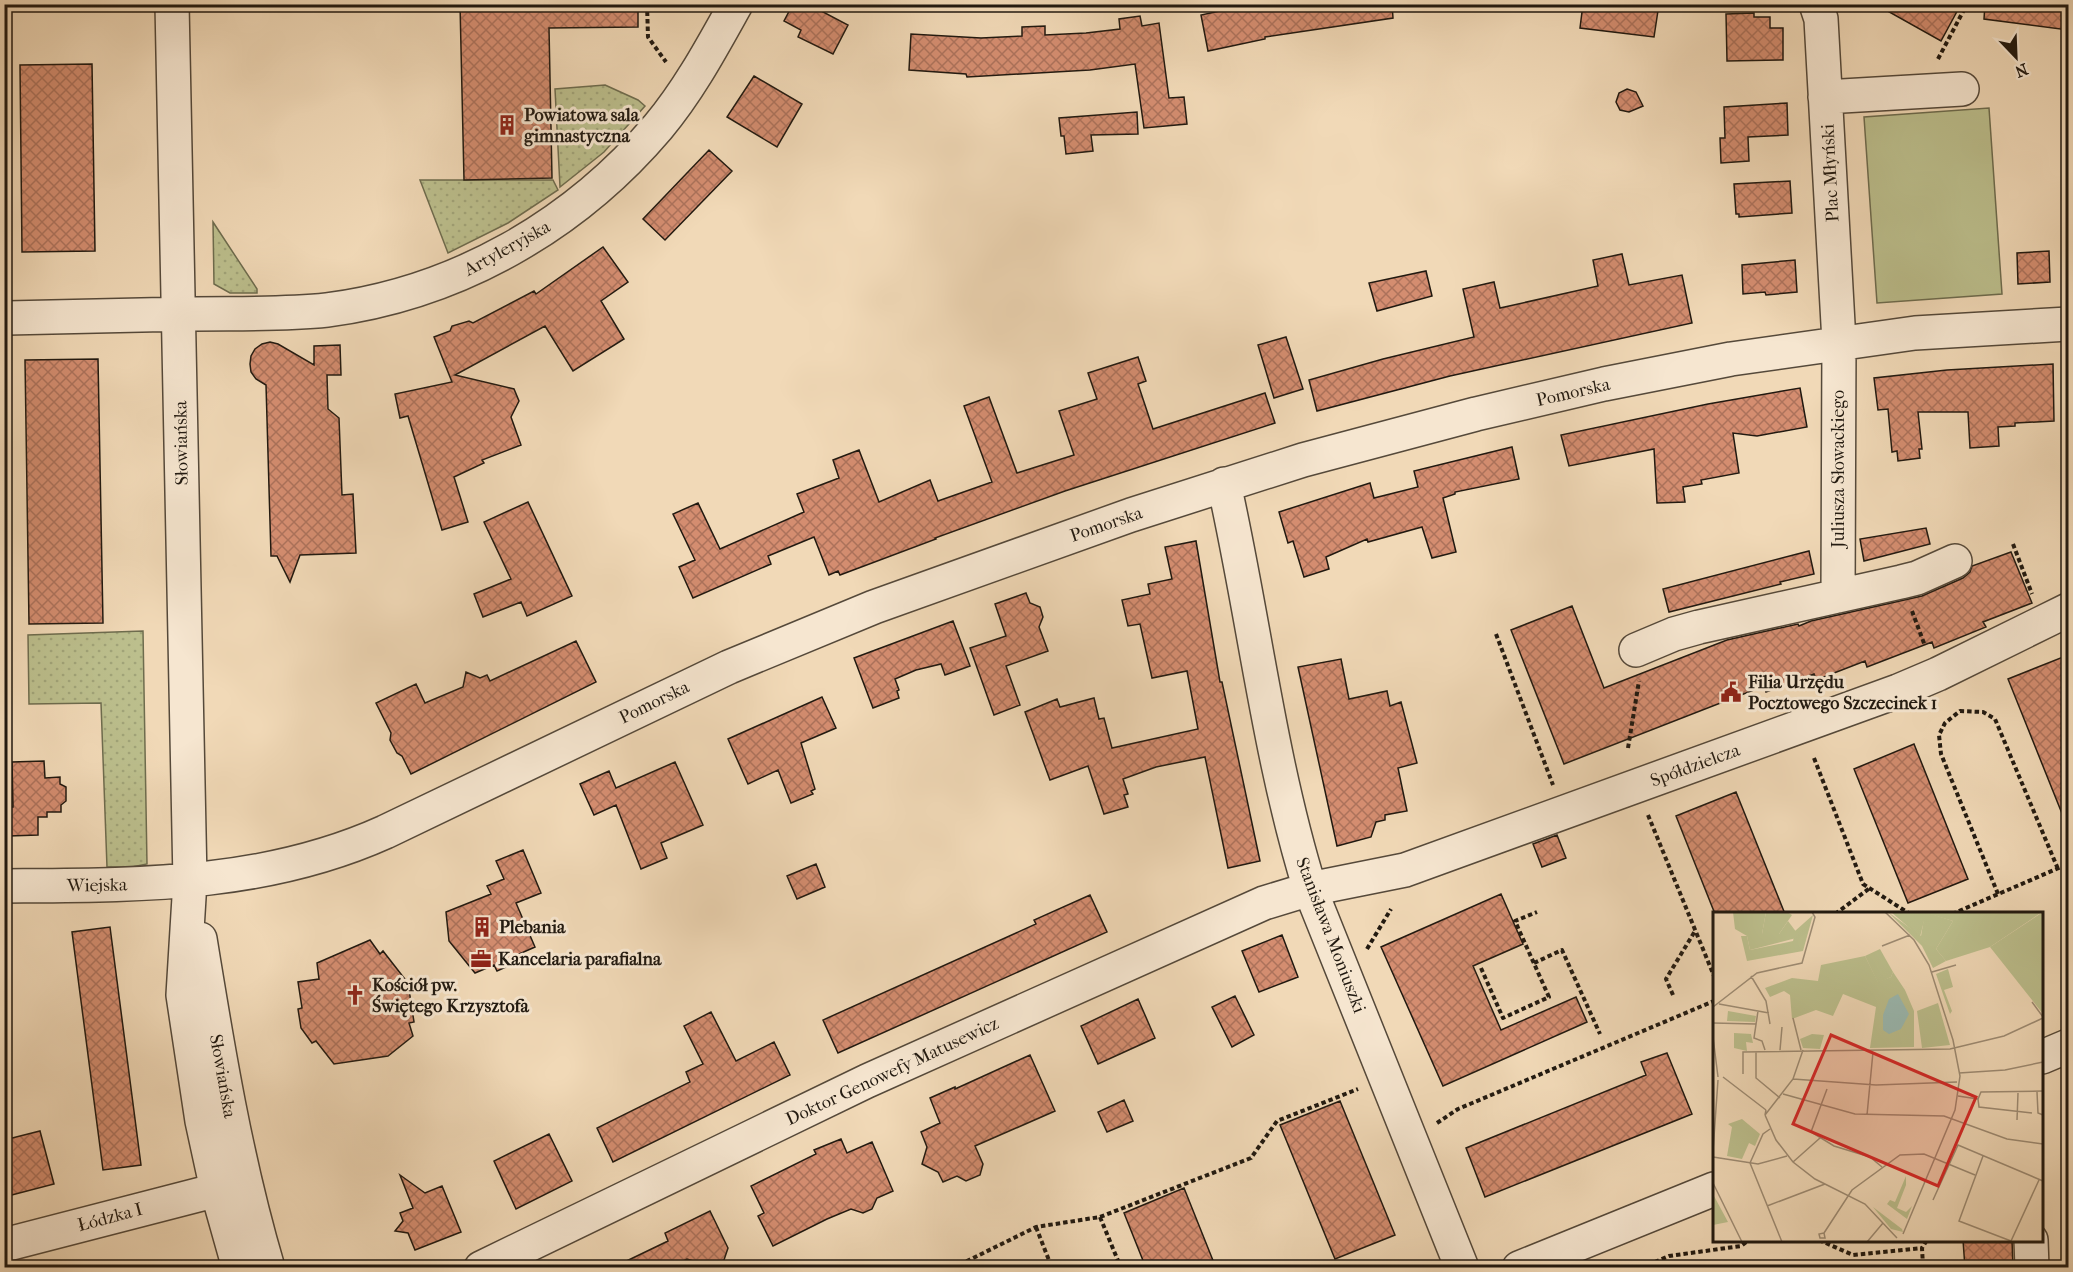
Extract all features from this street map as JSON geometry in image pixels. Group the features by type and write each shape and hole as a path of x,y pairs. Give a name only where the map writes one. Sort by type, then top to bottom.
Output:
{"street":[{"name":"Słowiańska","path":"172,4 190,881 183,995 202,1121 216,1191 238,1268"},
{"name":"Artyleryjska","path":"4,318 326,310 403,294 445,280 509,250 542,231 614,174 658,126 697,74 736,4"},
{"name":"Plac Młyński","path":"1816,4 1821,19 1839,342"},
{"path":"1826,97 1962,89"},
{"name":"Pomorska","path":"190,881 286,867 362,843 729,667 885,603 1224,484 1372,440 1569,392 1731,359 1915,333 2068,324"},
{"name":"Juliusza Słowackiego","path":"1838,596 1839,342"},
{"name":"Stanisława Moniuszki","path":"1224,484 1265,703 1299,852 1310,889 1462,1268"},
{"path":"1636,650 1674,634 1699,627 1917,578 1955,561"},
{"name":"Spółdzielcza","path":"1310,889 1405,870 1908,687 2068,610"},
{"name":"Słowiańska","path":"190,881 230,1113 250,1205 268,1268"},
{"name":"Wiejska","path":"4,886 118,885 190,881"},
{"name":"Doktor Genowefy Matusewicz","path":"481,1268 867,1081 1264,903 1310,889"},
{"path":"2043,1056 2068,1046"},
{"path":"1519,1268 1713,1189"},
{"name":"Łódzka I","path":"4,1245 216,1191"},
{"path":"2031,1242 2032,1268"}],"path":[{"path":"647,4 648,37 667,63"},
{"path":"1921,91 1967,4"},
{"path":"2013,544 2033,597"},
{"path":"1901,582 1927,651"},
{"path":"1496,634 1564,813"},
{"path":"1628,748 1642,664 1636,650"},
{"path":"1998,894 1941,754 1939,735 1944,723 1960,711 1983,712 1995,719 2058,868"},
{"path":"1814,758 1863,884 1907,912"},
{"path":"1637,786 1713,974"},
{"path":"1957,912 2068,864"},
{"path":"1838,912 1870,888"},
{"path":"1364,953 1391,909"},
{"path":"1481,968 1503,1018 1549,997 1515,921 1537,912"},
{"path":"1672,995 1666,979 1695,930"},
{"path":"1534,963 1563,950 1600,1034"},
{"path":"1435,1125 1458,1109 1713,1001"},
{"path":"954,1268 1036,1227 1100,1217 1251,1158 1277,1121 1360,1088"},
{"path":"1100,1217 1120,1268"},
{"path":"1036,1227 1052,1268"},
{"path":"1641,1268 1669,1256 1741,1245 1746,1242"},
{"path":"1824,1242 1853,1255 1922,1248"},
{"path":"1923,1266 1922,1248 1926,1242"}],"green space":[{"path":"605,85 638,100 645,106 604,152 560,187 555,89"},
{"path":"1989,108 2002,294 1877,303 1864,117"},
{"path":"420,180 553,180 558,190 508,223 448,253"},
{"path":"213,222 257,289 257,293 230,293 214,284"},
{"path":"143,631 147,864 132,867 107,867 101,703 29,704 28,635"}],"building":[{"path":"460,4 638,4 638,27 549,28 552,178 464,180"},
{"path":"793,4 808,4 848,25 833,54 798,37 801,30 784,21"},
{"path":"1252,4 1392,4 1393,18 1265,37 1265,39 1208,51 1201,15"},
{"path":"1583,4 1659,4 1654,37 1580,28"},
{"path":"1875,4 1961,4 1941,41"},
{"path":"1985,4 2068,4 2068,30 1984,19"},
{"path":"1754,13 1754,17 1770,17 1770,28 1783,28 1783,60 1727,61 1726,14"},
{"path":"1140,16 1142,26 1159,23 1169,98 1184,97 1187,124 1144,128 1135,64 1090,70 967,77 966,74 909,70 911,34 981,38 1022,36 1022,27 1045,26 1045,35 1086,33 1120,29 1119,19"},
{"path":"92,64 95,251 22,252 20,65"},
{"path":"754,76 802,104 777,147 727,117"},
{"path":"1627,89 1636,92 1643,106 1629,112 1620,110 1616,102 1619,93"},
{"path":"1787,103 1788,135 1748,137 1749,161 1721,163 1720,138 1725,138 1724,107"},
{"path":"1137,112 1138,134 1091,135 1093,151 1066,154 1059,118"},
{"path":"709,150 732,171 665,240 643,219"},
{"path":"1790,181 1792,213 1739,217 1739,214 1736,214 1734,184"},
{"path":"603,247 628,282 601,301 624,339 573,371 545,326 455,375 514,389 519,401 511,417 521,445 482,460 484,463 454,477 468,522 442,530 408,416 400,418 395,394 452,382 434,337 450,331 452,326 469,321 473,323 534,291 536,294"},
{"path":"2049,251 2050,282 2018,284 2017,253"},
{"path":"1622,254 1629,285 1682,275 1692,323 1450,376 1317,411 1309,380 1474,337 1463,289 1494,282 1500,308 1598,286 1593,260"},
{"path":"1795,260 1797,292 1766,295 1765,292 1743,294 1742,265"},
{"path":"1426,271 1432,296 1377,311 1369,283"},
{"path":"1286,337 1303,389 1274,398 1258,345"},
{"path":"270,342 278,344 314,365 314,346 340,345 341,375 327,375 328,409 339,418 342,495 353,494 356,553 300,555 290,582 277,556 271,556 266,385 256,379 251,372 250,364 255,349"},
{"path":"1138,357 1146,381 1138,384 1153,429 1265,393 1275,423 1065,491 840,575 838,571 829,575 814,537 768,556 771,564 693,598 679,567 695,560 673,514 698,503 720,549 804,512 797,494 839,478 833,460 859,450 879,502 930,480 938,501 992,482 964,406 989,397 1017,473 1074,455 1059,411 1097,399 1088,373"},
{"path":"98,359 103,623 29,624 25,360"},
{"path":"2053,364 2054,421 2015,423 2015,426 1998,427 1999,446 1970,448 1968,412 1918,412 1922,449 1919,449 1920,458 1898,461 1897,451 1892,452 1888,409 1878,410 1874,378 1947,370"},
{"path":"1800,388 1807,427 1757,436 1733,433 1739,473 1701,480 1702,484 1683,487 1685,502 1657,503 1654,449 1569,466 1561,435 1708,404"},
{"path":"1512,447 1519,479 1455,492 1443,498 1456,552 1432,558 1422,527 1368,542 1367,539 1326,557 1329,569 1304,577 1293,541 1288,543 1279,512 1370,483 1374,498 1418,487 1414,471"},
{"path":"528,502 572,596 527,616 521,602 483,617 474,594 511,579 484,522"},
{"path":"1926,528 1930,544 1864,561 1860,539"},
{"path":"1196,541 1220,682 1222,682 1260,861 1228,868 1205,757 1156,767 1123,779 1128,794 1124,795 1128,807 1104,814 1088,766 1050,780 1025,712 1057,699 1060,707 1094,698 1099,719 1104,718 1112,748 1198,729 1187,671 1152,678 1140,624 1128,626 1122,600 1150,594 1148,584 1172,579 1165,547"},
{"path":"1809,551 1814,574 1669,612 1663,589"},
{"path":"2011,552 2032,603 1983,622 1986,627 1934,648 1932,642 1867,667 1865,661 1816,680 1814,674 1766,692 1764,686 1564,764 1511,630 1572,606 1604,688 1727,640 1798,624 1799,626 1811,621 1922,596 1963,578 1970,572 1972,566"},
{"path":"1026,593 1030,603 1040,607 1043,617 1039,627 1048,651 1006,666 1020,705 994,715 970,648 1006,636 995,604"},
{"path":"953,621 970,666 945,675 941,664 916,670 895,679 899,698 873,708 854,658"},
{"path":"576,641 596,682 411,774 402,756 397,753 390,740 391,733 376,703 416,684 425,703 463,687 466,672 480,678 487,675 490,681"},
{"path":"2068,655 2068,826 2067,826 2008,679"},
{"path":"1341,659 1349,699 1387,691 1390,706 1401,702 1417,763 1398,768 1407,811 1385,815 1385,820 1376,822 1371,837 1337,846 1298,667"},
{"path":"822,697 836,728 801,743 815,789 811,791 813,794 791,803 778,770 748,784 728,739"},
{"path":"1914,744 1968,879 1908,903 1854,769"},
{"path":"44,761 45,778 60,777 60,784 66,787 66,801 61,805 61,812 47,812 47,817 38,817 38,835 9,836 8,807 13,807 12,762"},
{"path":"675,762 703,825 661,843 667,858 641,869 616,805 594,815 580,784 609,771 616,788"},
{"path":"1736,792 1784,912 1714,912 1676,816"},
{"path":"1557,835 1566,858 1542,867 1533,844"},
{"name":"Plebania","path":"523,850 541,893 516,903 535,947 519,954 522,960 497,971 494,965 475,973 449,941 446,912 491,894 487,886 504,879 496,861"},
{"path":"816,864 825,887 797,899 787,876"},
{"path":"1501,894 1523,944 1473,966 1501,1030 1576,997 1587,1022 1443,1086 1381,947"},
{"path":"1090,895 1107,932 838,1053 823,1020 1036,924 1034,920"},
{"path":"110,927 141,1165 103,1170 72,932"},
{"path":"1282,935 1298,977 1259,992 1242,951"},
{"name":"Kościół pw. Świętego Krzysztofa","path":"370,940 380,954 383,951 408,983 414,1022 409,1023 413,1036 388,1056 334,1064 316,1041 312,1043 301,1028 298,1009 302,1008 298,982 319,979 317,963"},
{"path":"1235,996 1254,1035 1232,1047 1212,1007"},
{"path":"1138,999 1155,1038 1098,1064 1081,1026"},
{"path":"711,1012 736,1061 774,1042 790,1075 613,1162 597,1128 690,1082 686,1072 703,1064 684,1026"},
{"path":"1667,1053 1692,1114 1485,1197 1466,1148 1646,1075 1641,1062"},
{"path":"1030,1055 1055,1111 975,1146 983,1164 980,1175 966,1181 957,1176 943,1182 938,1172 922,1164 927,1147 921,1132 940,1123 930,1098"},
{"path":"1124,1100 1133,1121 1107,1132 1098,1112"},
{"path":"1340,1101 1395,1235 1335,1259 1280,1125"},
{"path":"40,1131 54,1184 4,1197 4,1140"},
{"path":"549,1134 572,1181 516,1209 494,1161"},
{"path":"841,1139 847,1153 872,1142 893,1191 877,1198 872,1209 863,1213 851,1209 773,1246 758,1216 764,1213 751,1186 816,1154 814,1150"},
{"path":"400,1175 425,1193 442,1186 461,1232 415,1250 408,1233 395,1231 403,1221 400,1213 413,1208"},
{"path":"1184,1188 1216,1268 1146,1268 1124,1213"},
{"path":"710,1211 728,1248 724,1260 710,1266 687,1259 670,1268 612,1268 668,1241 665,1233"},
{"path":"1963,1242 2012,1242 2013,1268 1965,1268"}],"place":[{"name":"Powiatowa sala gimnastyczna","path":"507,125"},
{"name":"Filia Urzędu Pocztowego Szczecinek 1","path":"1731,692"},
{"name":"Plebania","path":"482,927"},
{"name":"Kancelaria parafialna","path":"481,959"},
{"name":"Kościół pw. Świętego Krzysztofa","path":"355,995"}]}
